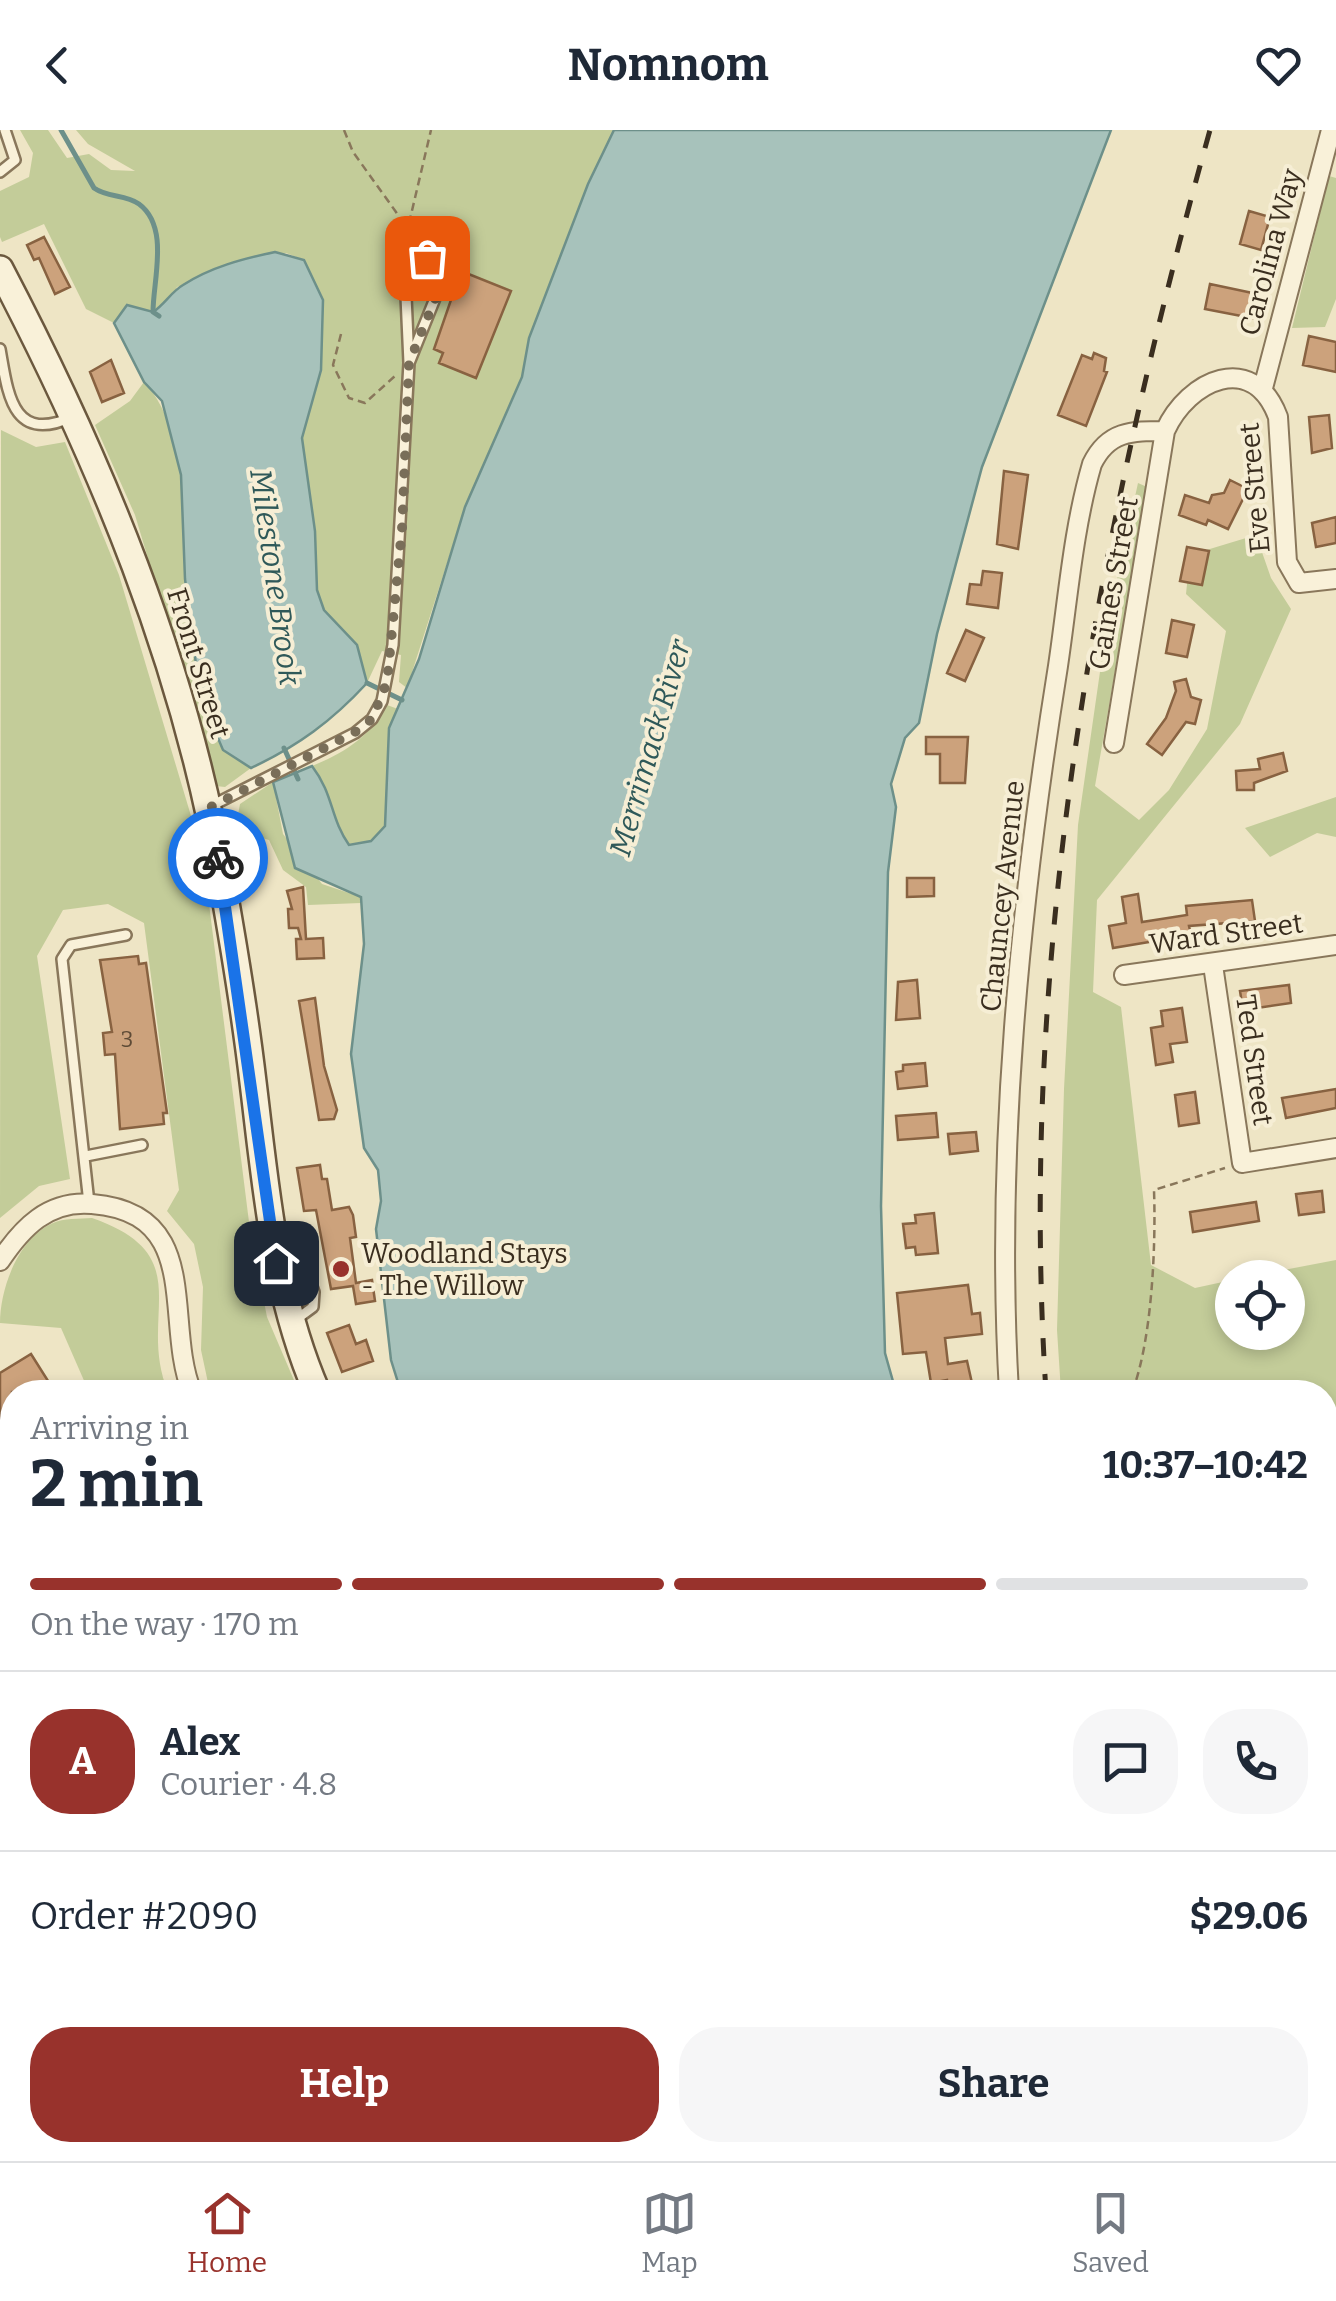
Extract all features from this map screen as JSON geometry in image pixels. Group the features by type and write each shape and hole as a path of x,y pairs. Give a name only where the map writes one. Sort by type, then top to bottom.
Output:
{"main road":[{"name":"Front Street","path":"0,270 74,416 128,539 209,808 238,974 276,1263 291,1323 312,1380"}],"street":[{"name":"Carolina Way","path":"1263,388 1330,130"},
{"name":"Eve Street","path":"1165,431 1183,405 1220,378 1249,379 1263,388 1278,417 1288,562 1299,583 1336,579"},
{"name":"Chauncey Avenue","path":"1009,1380 1007,1209 1015,1035 1045,746 1086,481 1100,448 1115,436 1132,431 1165,431"},
{"name":"Gaines Street","path":"1114,743 1165,431"},
{"name":"Ward Street","path":"1124,975 1336,945"},
{"name":"Ted Street","path":"1213,965 1242,1163"},
{"path":"1242,1163 1336,1148"},
{"path":"0,1262 17,1235 43,1214 88,1203 135,1216 148,1226 168,1253 179,1288 181,1354 189,1380"}],"lane":[{"path":"0,172 16,160 6,130"},
{"path":"209,808 330,746 372,719 382,702 402,529 409,363 404,274 414,261 427,258 440,272 438,292 409,363"},
{"path":"0,350 10,399 22,418 41,426 74,416"},
{"path":"88,1203 62,959 71,944 126,934"},
{"path":"86,1156 142,1144"}],"path":[{"path":"344,130 353,152 396,212 414,261"},
{"path":"406,237 431,130"},
{"path":"341,334 333,365 343,392 354,402 369,400 409,363"},
{"path":"1136,1380 1154,1251 1154,1190 1242,1163"}],"green space":[{"path":"20,130 48,130 67,158 89,154 111,170 135,171 88,144 76,130 614,130 588,185 529,338 522,377 465,507 407,688 399,682 401,655 382,651 367,683 357,645 324,610 317,590 315,531 302,438 323,301 304,260 286,253 177,287 168,303 153,312 127,305 114,323 86,309 44,224 2,242 0,191 29,177 33,153"},
{"path":"1329,176 1336,178 1336,299 1325,327 1292,328"},
{"path":"144,382 164,412 176,450 198,679 220,744 251,768 225,787 216,786 135,515 95,425 130,401"},
{"path":"1,430 36,447 65,442 119,575 203,856 250,1230 267,1317 294,1380 207,1380 201,1350 203,1287 194,1244 167,1211 179,1190 144,923 108,904 63,910 37,956 70,1179 39,1186 0,1218"},
{"path":"1138,483 1147,487 1095,786 1139,820 1169,790 1207,729 1226,631 1186,594 1190,555 1256,535 1271,578 1291,609 1240,724 1097,900 1093,992 1121,1007 1151,1265 1195,1288 1215,1284 1215,1350 1305,1350 1305,1266 1336,1260 1336,1380 1060,1380 1057,1330 1064,1089 1078,825 1106,630"},
{"path":"387,705 398,709 389,728 385,826 371,841 349,846 312,766 355,743"},
{"path":"273,782 283,834 322,884 361,897 361,903 308,905 306,887 283,870 269,840 242,832 234,836 240,804"},
{"path":"1336,797 1336,837 1317,833 1270,857 1245,828"},
{"path":"92,1218 125,1233 145,1250 156,1269 160,1364 165,1380 84,1380 61,1328 0,1323 3,1295 21,1252 41,1230 67,1219"}],"water":[{"name":"Merrimack River","path":"614,130 1111,130 982,467 937,634 919,723 905,738 891,784 896,807 888,872 881,1206 885,1353 893,1380 397,1380 391,1360 376,1229 381,1201 378,1170 364,1148 351,1054 364,944 361,897 295,868 273,782 312,766 349,845 371,841 385,826 389,728 419,659 465,507 522,377 529,338 588,184"},
{"path":"275,252 304,260 323,300 321,370 302,438 315,531 317,590 324,610 357,645 367,683 314,732 251,768 223,750 200,696 185,579 181,475 162,401 144,382 114,323 127,305 153,312 179,288 205,273"}],"building":[{"path":"1249,211 1270,217 1261,250 1240,244"},
{"path":"44,237 70,287 55,294 39,258 34,260 27,245"},
{"path":"461,271 511,291 476,378 439,363 443,353 434,349"},
{"path":"1210,284 1262,295 1257,319 1205,309"},
{"path":"1309,336 1336,342 1336,372 1303,365"},
{"path":"1094,353 1106,358 1107,372 1086,426 1058,415 1082,355 1092,359"},
{"path":"111,360 124,393 102,402 90,372"},
{"path":"1329,415 1332,448 1312,453 1309,417"},
{"path":"1004,471 1028,475 1018,549 997,544"},
{"path":"1230,480 1248,489 1228,529 1208,520 1206,525 1179,515 1185,495 1209,503 1212,495 1224,493"},
{"path":"1336,517 1336,543 1316,547 1312,523"},
{"path":"1187,547 1209,551 1202,585 1180,581"},
{"path":"983,571 1002,573 998,608 967,604 970,584 981,585"},
{"path":"1172,620 1194,625 1187,657 1166,653"},
{"path":"966,630 984,638 965,681 947,673"},
{"path":"1186,679 1191,697 1201,700 1195,724 1186,722 1162,755 1147,744 1166,718 1176,691 1174,682"},
{"path":"926,737 968,737 965,783 940,783 940,754 926,754"},
{"path":"1283,753 1287,771 1254,783 1254,790 1237,790 1236,771 1260,769 1258,759"},
{"path":"907,878 934,878 934,896 907,897"},
{"path":"303,887 306,939 323,938 324,958 297,959 296,939 301,939 298,928 289,928 288,909 292,909 287,891"},
{"path":"1138,894 1142,922 1187,915 1186,906 1252,900 1255,921 1189,926 1191,935 1113,948 1109,926 1126,923 1122,897"},
{"path":"138,956 139,964 146,963 167,1113 163,1113 164,1124 120,1129 115,1054 105,1055 103,1033 112,1032 100,960"},
{"path":"917,980 920,1018 896,1020 898,982"},
{"path":"1289,985 1291,1003 1243,1010 1240,991"},
{"path":"315,998 324,1066 337,1110 334,1119 319,1120 299,1001"},
{"path":"1182,1008 1187,1042 1170,1044 1173,1062 1156,1065 1151,1028 1163,1026 1161,1011"},
{"path":"925,1063 927,1086 898,1089 896,1072 903,1071 903,1065"},
{"path":"1336,1089 1336,1108 1286,1118 1282,1098"},
{"path":"1195,1092 1199,1123 1179,1126 1175,1095"},
{"path":"936,1113 938,1137 898,1140 896,1116"},
{"path":"976,1132 978,1151 950,1154 948,1134"},
{"path":"320,1165 322,1179 327,1179 332,1210 349,1207 353,1215 356,1237 350,1238 356,1283 372,1280 375,1301 356,1304 353,1286 331,1289 316,1210 304,1211 297,1168"},
{"path":"1322,1191 1324,1212 1299,1215 1296,1194"},
{"path":"1256,1202 1259,1221 1193,1232 1190,1212"},
{"path":"934,1213 938,1253 916,1255 915,1247 906,1248 903,1224 916,1223 915,1215"},
{"path":"968,1285 972,1314 980,1313 982,1334 945,1338 948,1364 967,1361 971,1380 931,1380 926,1352 903,1354 897,1293"},
{"path":"349,1325 356,1344 366,1340 373,1361 342,1372 327,1333"},
{"path":"31,1354 47,1380 0,1380 0,1373"}],"waterway":[{"name":"Milestone Brook","path":"61,130 94,188 134,201 149,214 158,255 153,312 159,316"},
{"path":"367,683 402,700"},
{"name":"Milestone Brook","path":"284,748 298,779"}],"railway":[{"path":"1046,1380 1040,1232 1044,1072 1055,913 1074,755 1100,597 1132,440 1210,130"}],"way so far":[{"path":"218,858 209,808 355,732 372,719 382,702 394,645 409,363 438,292 439,266 427,258"}],"place":[{"name":"Woodland Stays - The Willow","path":"341,1269"}],"route":[{"path":"218,858 238,974 276,1263"}]}
